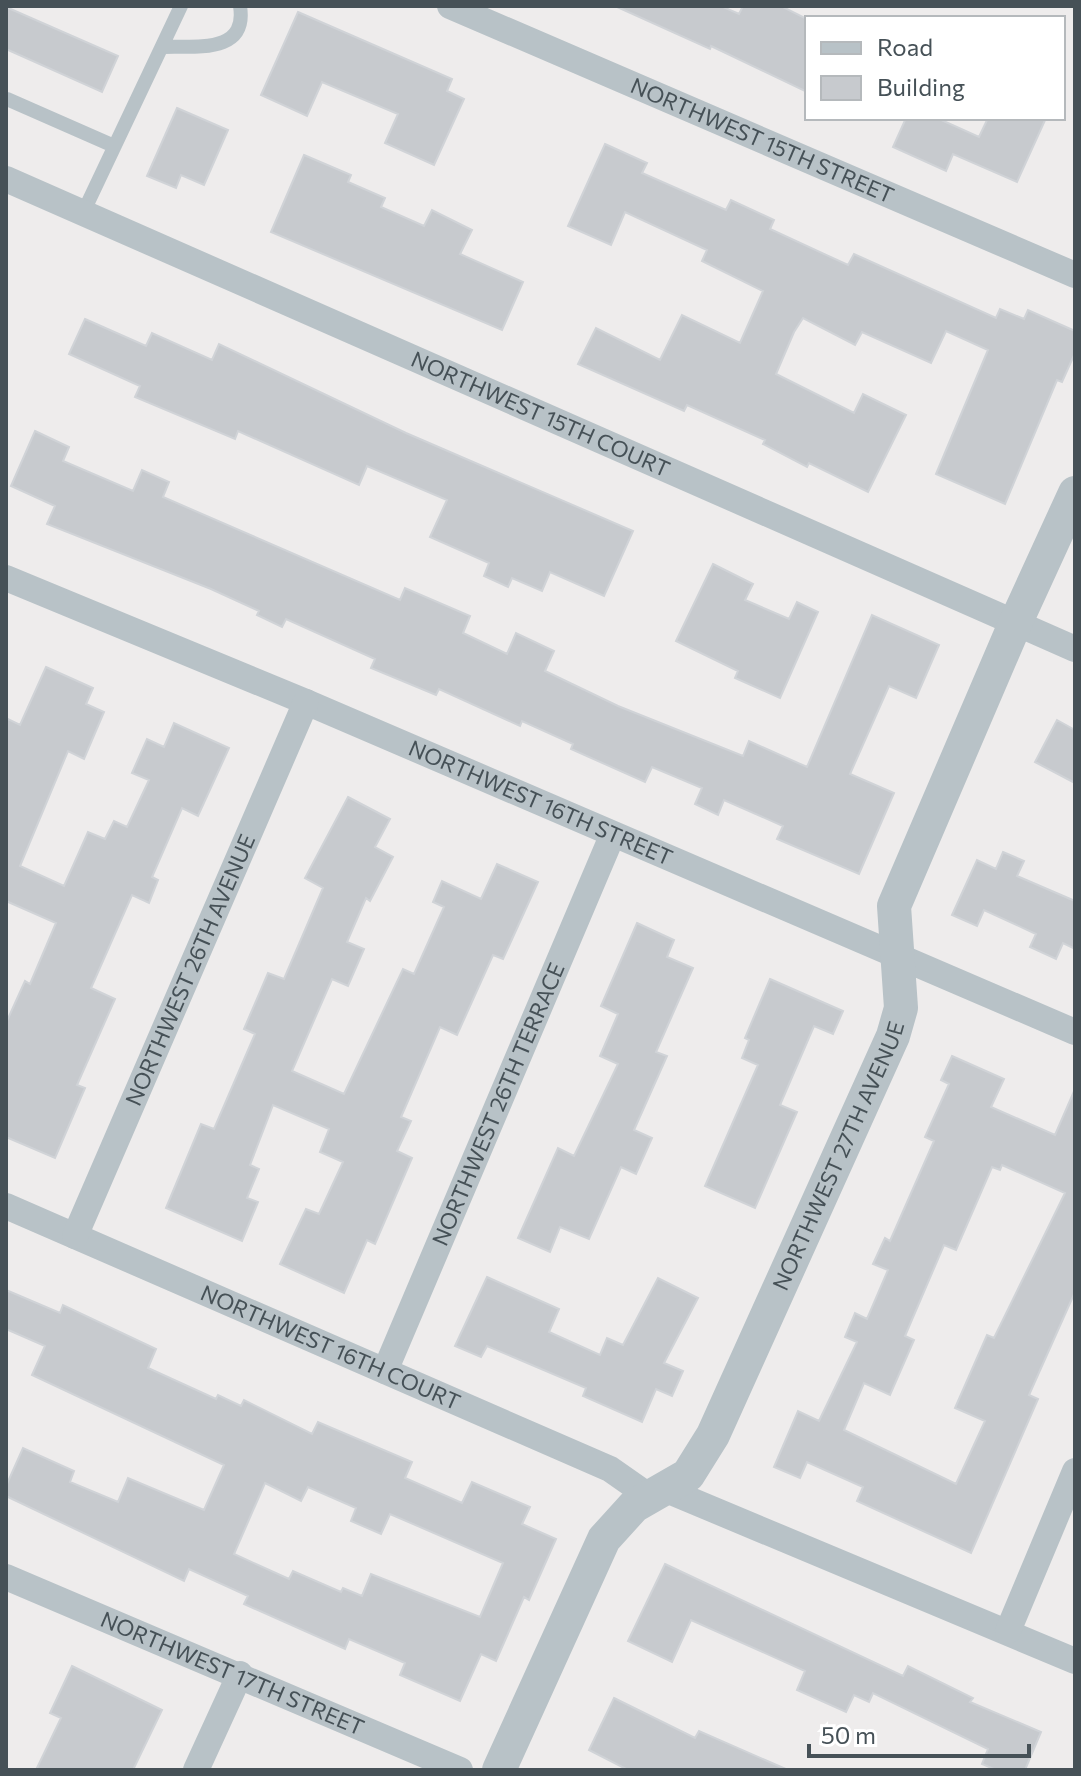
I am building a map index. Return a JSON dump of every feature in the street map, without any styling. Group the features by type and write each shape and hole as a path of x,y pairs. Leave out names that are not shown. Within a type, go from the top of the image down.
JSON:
{"street":[{"name":"NORTHWEST 15TH STREET","path":"450,6 1075,275"},
{"name":"NORTHWEST 15TH COURT","path":"6,179 1075,649"},
{"name":"NORTHWEST 27TH AVENUE","path":"499,1770 604,1539 634,1506 688,1475 713,1435 893,1036 901,1008 894,906 1075,493"},
{"name":"NORTHWEST 16TH STREET","path":"6,578 306,702 612,836 897,954 1075,1032"},
{"name":"NORTHWEST 26TH AVENUE","path":"75,1236 306,702"},
{"name":"NORTHWEST 26TH TERRACE","path":"385,1371 612,836"},
{"name":"NORTHWEST 16TH COURT","path":"6,1206 610,1469 657,1493 1008,1631 1075,1661"},
{"path":"1008,1631 1075,1471"},
{"name":"NORTHWEST 17TH STREET","path":"6,1577 460,1770"},
{"path":"196,1770 240,1674"}],"lane":[{"path":"83,213 181,6"},
{"path":"162,47 213,47 228,41 236,29 240,6"},
{"path":"7,99 114,146"}],"building":[{"path":"615,6 721,6 739,14 743,6 781,6 805,18 805,91 711,46 710,49"},
{"path":"6,7 118,56 102,92 6,49"},
{"path":"298,12 452,79 447,91 464,99 434,165 385,143 398,114 322,82 307,116 261,95"},
{"path":"177,108 228,130 204,185 181,175 176,188 147,176"},
{"path":"905,120 941,120 979,137 987,120 1045,120 1017,182 953,154 946,171 893,147"},
{"path":"605,144 647,163 642,173 726,210 731,200 774,220 770,229 848,265 854,254 996,318 1000,309 1024,319 1028,310 1075,331 1075,353 1062,382 1057,380 1005,504 936,474 988,350 946,331 931,363 862,332 855,345 803,318 794,332 776,374 854,413 863,394 906,415 868,492 809,463 807,467 763,444 765,440 687,405 684,411 578,364 596,328 660,360 682,315 740,343 763,291 702,261 707,250 625,212 611,245 568,226"},
{"path":"304,155 351,175 348,182 385,198 381,207 424,226 432,210 472,230 460,254 523,282 502,330 271,232"},
{"path":"85,319 146,346 152,333 212,360 219,344 406,433 633,531 604,596 550,572 542,591 512,578 508,587 484,576 489,563 430,537 447,500 367,466 359,485 238,431 235,439 135,397 140,386 69,354"},
{"path":"35,431 69,447 63,461 133,491 142,470 169,482 163,497 400,600 405,588 470,616 463,633 507,654 516,633 554,651 545,671 618,706 743,756 749,741 807,767 872,615 939,645 916,698 889,686 850,774 894,793 859,874 777,839 783,826 724,800 718,815 695,804 702,788 652,767 645,782 571,749 573,744 522,721 520,726 439,689 436,695 371,668 375,659 286,619 282,627 257,615 259,611 211,589 47,524 55,506 11,486"},
{"path":"713,564 753,584 745,600 789,619 797,602 818,612 780,698 735,678 738,671 676,641"},
{"path":"46,667 93,688 86,704 104,712 84,759 68,751 20,866 64,886 88,832 105,839 114,821 127,827 149,780 132,773 147,739 164,747 174,723 229,748 198,816 182,808 152,877 158,880 149,903 132,895 91,988 115,999 77,1085 85,1088 55,1158 6,1137 6,1023 25,981 30,984 56,923 6,901 6,718 20,725"},
{"path":"1057,720 1075,730 1075,783 1035,762"},
{"path":"348,797 390,819 375,847 393,857 370,901 366,898 347,942 364,949 348,986 332,979 292,1071 344,1094 403,969 414,974 444,907 433,902 442,881 481,899 497,864 538,882 503,959 493,955 457,1035 440,1027 401,1117 411,1121 397,1151 412,1158 375,1244 367,1240 344,1293 280,1264 306,1209 319,1214 343,1162 320,1152 329,1129 273,1105 250,1165 259,1169 247,1198 258,1202 242,1241 166,1208 201,1124 214,1129 255,1034 244,1029 268,973 284,979 323,888 305,878"},
{"path":"1003,852 1024,861 1017,876 1075,901 1075,949 1063,943 1056,959 1030,947 1036,934 984,910 977,926 952,915 977,860 996,869"},
{"path":"637,923 674,940 667,957 693,968 656,1052 667,1056 634,1130 652,1138 636,1174 621,1167 589,1239 560,1227 550,1252 518,1238 558,1148 574,1156 618,1064 600,1056 618,1014 601,1006"},
{"path":"770,979 843,1011 833,1034 814,1026 780,1105 797,1112 755,1208 705,1186 758,1065 742,1058 749,1040 745,1038"},
{"path":"952,1056 1004,1079 991,1107 1055,1135 1075,1089 1075,1292 1029,1395 1038,1399 971,1553 857,1501 863,1487 807,1462 800,1478 774,1467 798,1411 819,1421 857,1342 845,1337 855,1313 867,1319 888,1270 873,1264 885,1238 890,1241 934,1141 925,1137 949,1084 941,1080","holes":["1002,1165 1065,1193 994,1338 987,1335 955,1408 985,1421 956,1484 844,1430 864,1383 890,1395 914,1340 905,1336 944,1245 956,1250 992,1167 1000,1170"]},
{"path":"487,1277 559,1309 549,1332 600,1355 607,1338 623,1345 658,1278 698,1298 664,1363 683,1371 672,1396 656,1389 642,1422 583,1396 586,1388 487,1346 481,1357 455,1346"},
{"path":"6,1290 60,1313 63,1305 156,1349 148,1368 216,1399 218,1395 241,1406 244,1400 312,1434 318,1422 412,1462 405,1478 462,1503 472,1482 530,1507 522,1524 556,1539 529,1600 524,1597 496,1661 481,1654 460,1701 400,1675 405,1663 349,1639 345,1649 244,1604 248,1596 189,1569 184,1581 6,1496 6,1486 23,1448 74,1471 70,1482 118,1502 128,1478 204,1510 224,1465 32,1375 45,1346 6,1329","holes":["265,1483 301,1501 308,1487 356,1508 351,1521 381,1534 390,1514 503,1563 480,1617 371,1574 362,1596 343,1588 341,1592 293,1571 289,1579 234,1554"]},
{"path":"665,1564 903,1676 908,1666 973,1698 970,1702 1041,1732 1025,1770 996,1770 982,1764 988,1749 873,1693 869,1702 854,1695 846,1712 797,1690 805,1671 691,1620 672,1662 628,1641"},
{"path":"72,1666 162,1710 133,1770 36,1770 61,1718 50,1713"},
{"path":"614,1698 695,1738 699,1731 788,1770 628,1770 589,1750"}]}
